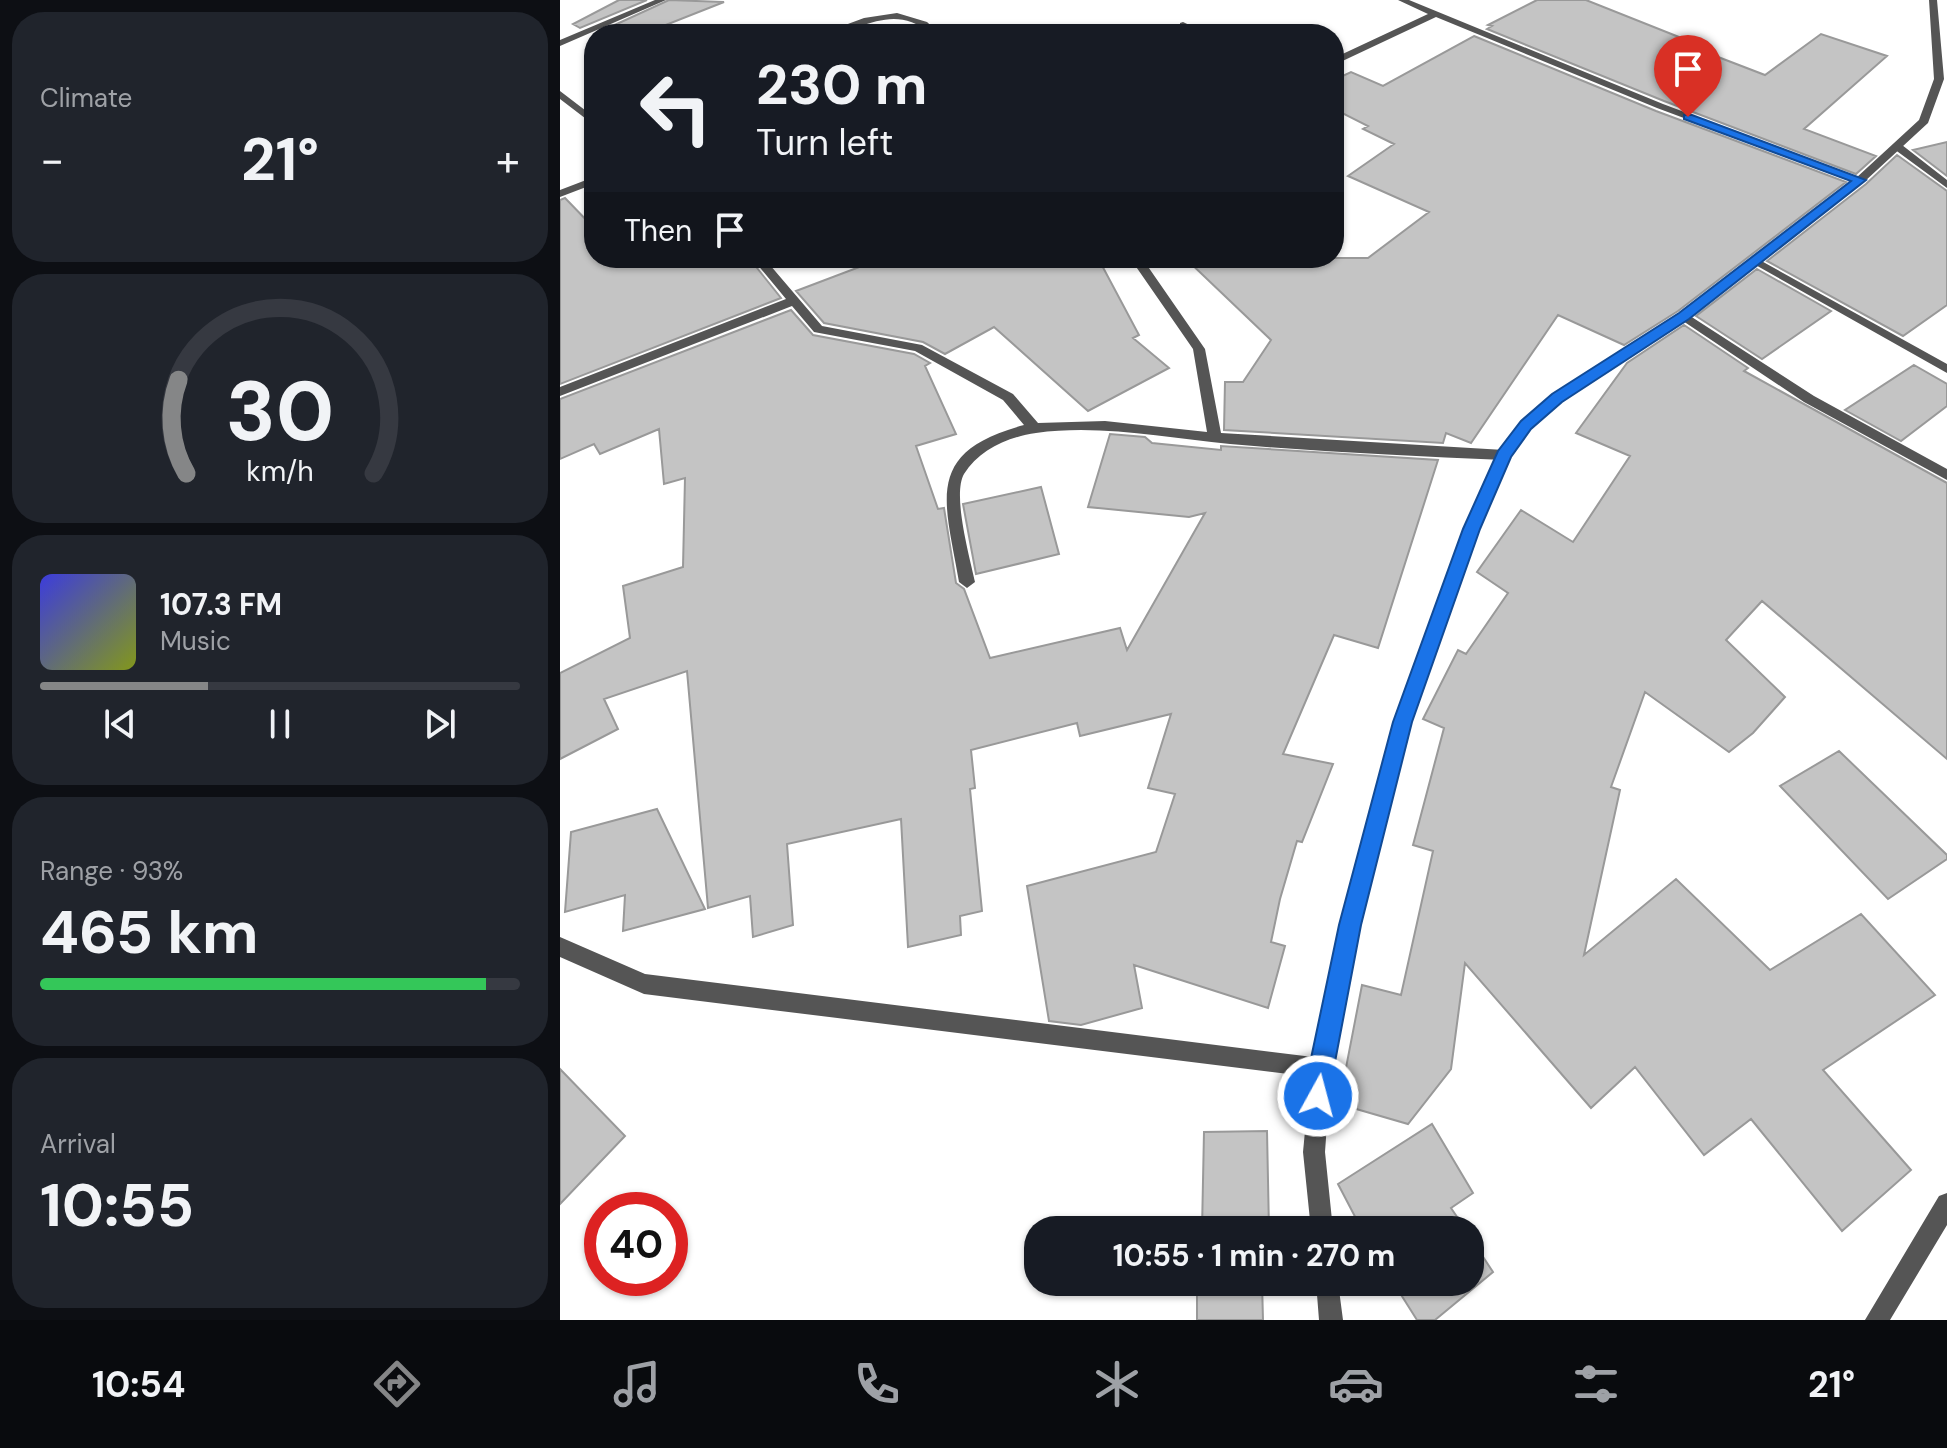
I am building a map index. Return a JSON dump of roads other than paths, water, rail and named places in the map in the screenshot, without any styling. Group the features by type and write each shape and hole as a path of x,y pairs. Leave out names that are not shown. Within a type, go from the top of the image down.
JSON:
{"street":[{"path":"605,24 662,0"},
{"path":"1402,0 1660,106 1860,180"},
{"path":"1321,1216 1314,1152 1321,1068 1350,925 1402,722 1472,529 1504,455 1526,425 1557,398 1684,316 1860,180 1924,121 1939,79 1933,0"},
{"path":"1344,57 1435,14"},
{"path":"858,24 887,15 904,16 924,24"},
{"path":"560,43 584,33"},
{"path":"560,94 584,112"},
{"path":"1898,147 1947,185"},
{"path":"560,194 584,184"},
{"path":"1756,261 1947,369"},
{"path":"766,268 818,329 918,348 1008,397 1034,428"},
{"path":"1143,268 1199,349 1215,438"},
{"path":"560,392 793,301"},
{"path":"1684,316 1809,399 1947,475"},
{"path":"967,582 952,483 963,464 980,447 1034,428 1098,423 1215,438 1504,455"},
{"path":"560,947 644,984 1321,1068"},
{"path":"1877,1320 1947,1204"},
{"path":"1328,1296 1331,1320"}]}
